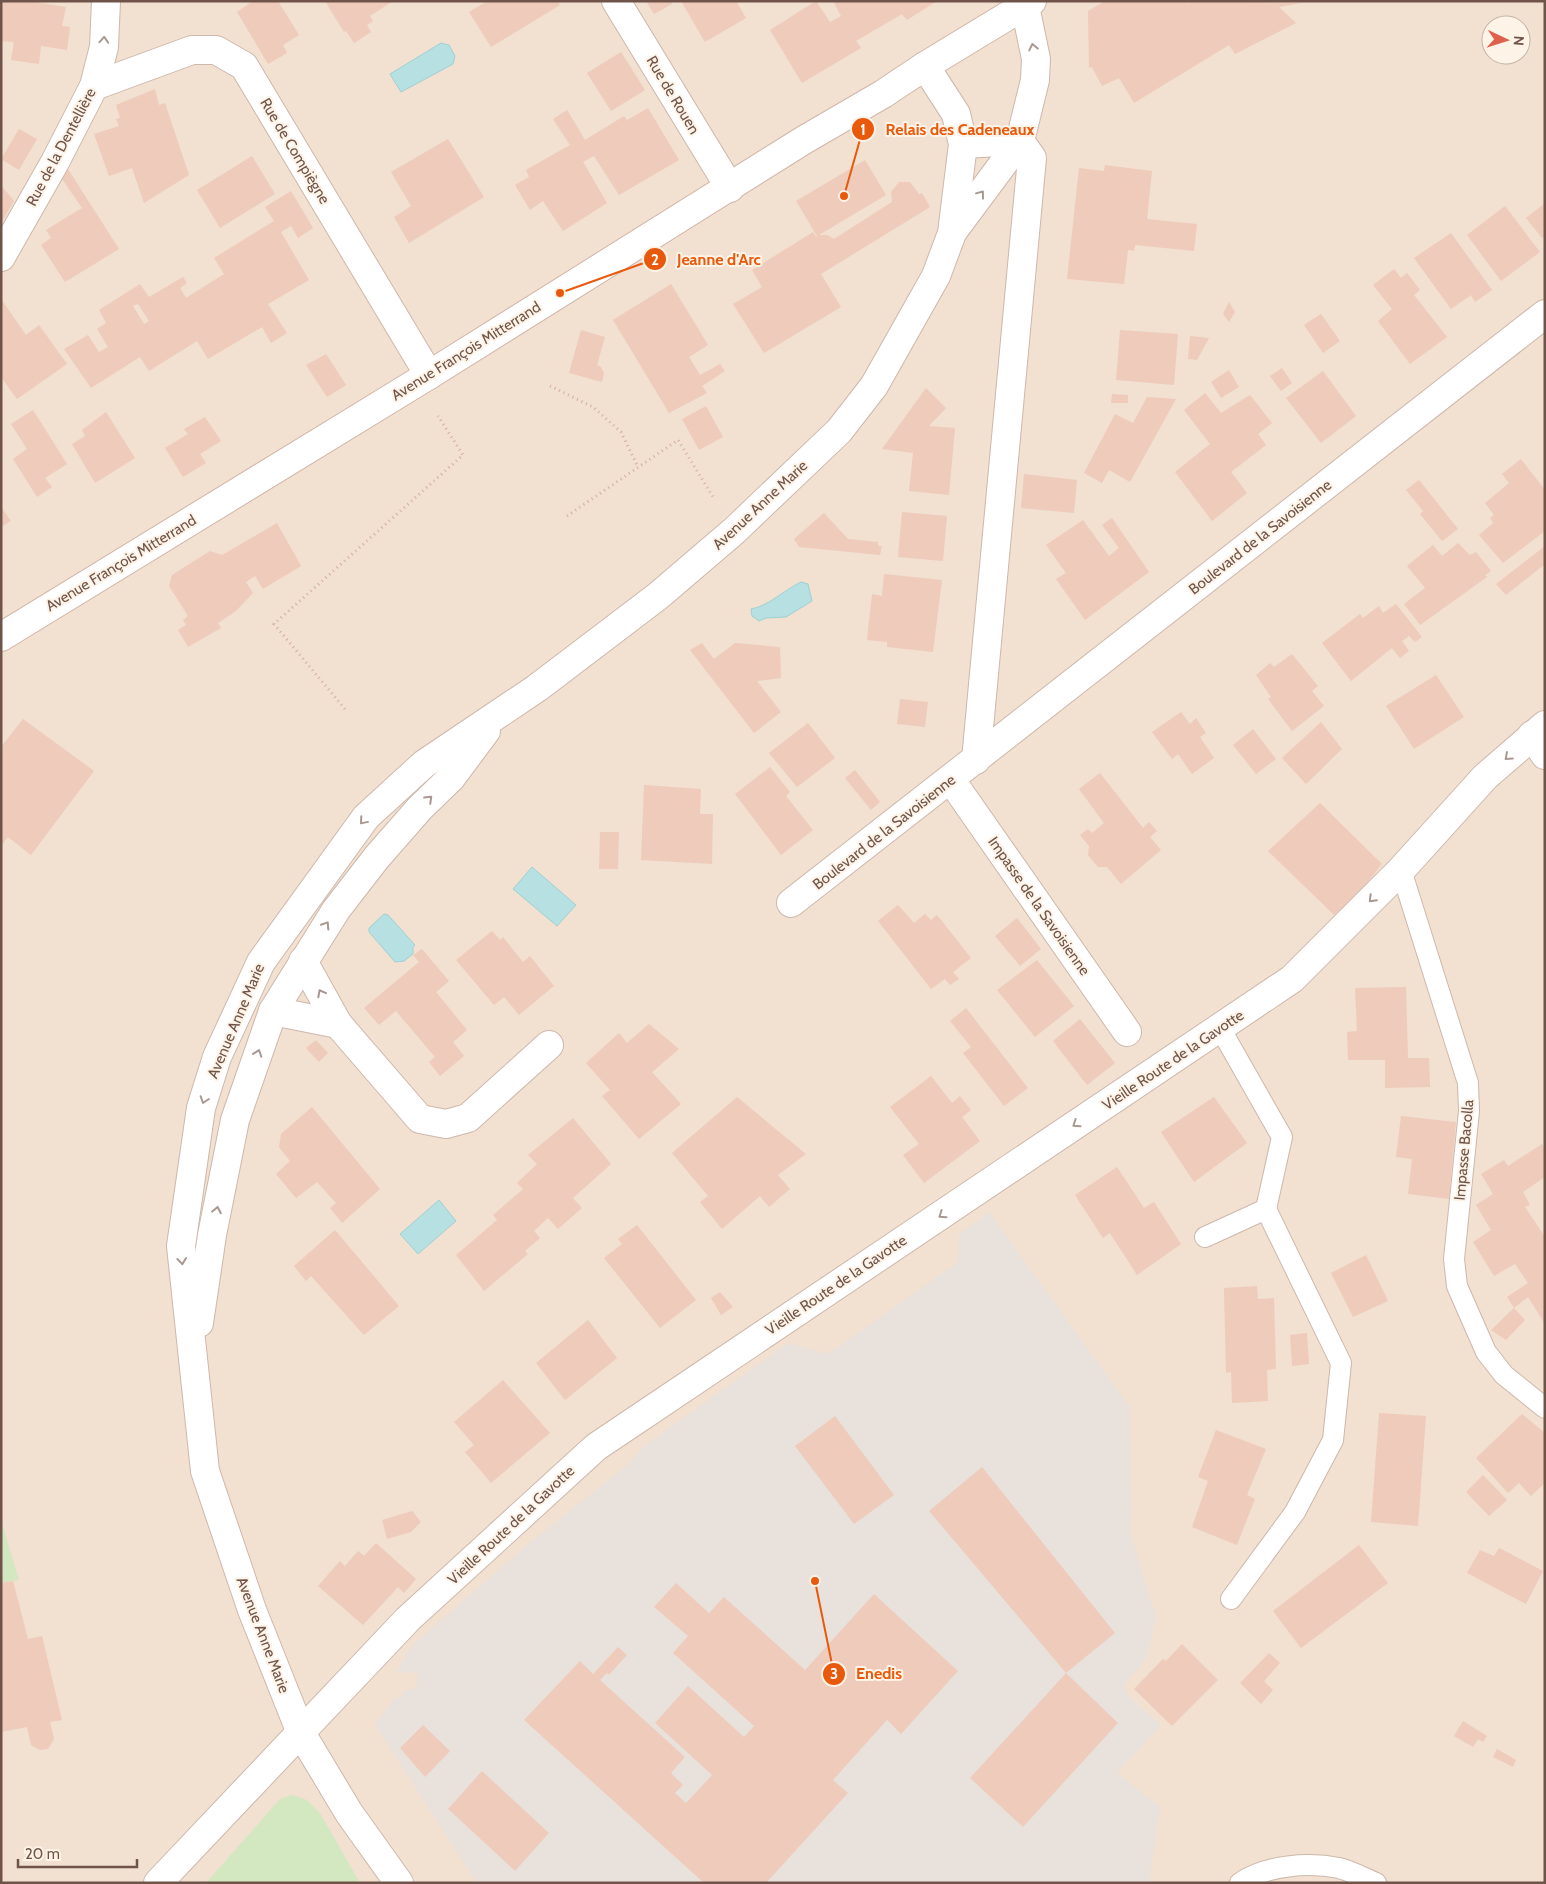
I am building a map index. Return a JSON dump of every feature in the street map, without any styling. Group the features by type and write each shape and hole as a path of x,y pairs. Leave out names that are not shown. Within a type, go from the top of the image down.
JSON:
{"street":[{"name":"Rue de la Dentellière","path":"1,257 55,162 94,86 104,47 106,1"},
{"name":"Rue de Rouen","path":"616,1 730,188"},
{"name":"Avenue François Mitterrand","path":"1,636 430,375 804,140 892,89 924,66 1026,3"},
{"name":"Avenue Anne Marie","path":"952,233 1020,141 1035,80 1036,59 1026,3"},
{"name":"Rue de Compiègne","path":"94,86 192,50 216,50 244,66 430,375"},
{"name":"Avenue Anne Marie","path":"400,1883 349,1814 301,1733 252,1610 205,1471 181,1246 201,1108 217,1058 261,962 366,817 424,764 497,715 658,596 734,531 839,431 874,386 936,276 952,233 963,144 956,114 924,66"},
{"path":"963,144 1020,141 1032,158 976,760"},
{"name":"Boulevard de la Savoisienne","path":"791,903 951,780 1545,314"},
{"name":"Avenue Anne Marie","path":"193,1362 212,1235 235,1120 273,1011 336,910 376,857 420,808 451,778 497,715"},
{"name":"Vieille Route de la Gavotte","path":"158,1883 408,1619 596,1447 1292,979 1401,870 1485,777 1540,738"},
{"name":"Impasse de la Savoisienne","path":"951,780 1128,1032"},
{"path":"328,868 310,915 270,982 273,1011 338,1024"},
{"path":"303,961 338,1024 420,1119 446,1124 468,1118 549,1044"}],"lane":[{"name":"Impasse Bacolla","path":"1401,870 1468,1083 1469,1111 1454,1259 1457,1286 1486,1352 1504,1375 1545,1408"},
{"path":"1220,1028 1282,1137 1266,1210 1341,1363 1333,1440 1295,1512 1231,1599"},
{"path":"1205,1237 1266,1210"},
{"path":"1240,1883 1249,1877 1295,1865 1340,1868 1376,1883"}],"path":[{"path":"550,386 592,407 620,432 638,467"},
{"path":"345,708 274,624 463,455 438,416"},
{"path":"567,516 678,440 734,531"}],"shaded area":[{"path":"1,1 1545,1 1545,1883 1,1883"},
{"path":"989,1212 1129,1406 1130,1531 1156,1617 1147,1658 1124,1685 1127,1695 1161,1725 1117,1773 1160,1807 1149,1883 477,1883 375,1725 395,1698 402,1697 403,1691 416,1688 418,1673 397,1672 409,1648 527,1545 626,1466 644,1446 788,1343 828,1354 958,1262 959,1234"}],"green space":[{"path":"1,1520 19,1580 1,1583"},
{"path":"293,1795 307,1800 320,1813 360,1883 206,1883 280,1799"}],"water":[{"path":"441,43 449,45 455,56 453,64 401,92 390,74"},
{"path":"801,582 808,584 812,601 786,617 766,618 759,621 752,616 751,609 764,605"},
{"path":"532,867 576,905 557,926 513,889"},
{"path":"384,914 388,915 415,945 413,947 413,954 404,961 395,962 369,932 369,928"},
{"path":"439,1200 456,1221 418,1254 400,1234"}],"building":[{"path":"2,1 29,1 66,7 62,26 70,27 67,50 41,46 39,64 11,60 14,42 1,41"},
{"path":"253,1 278,1 299,35 283,45 287,53 268,64 237,12"},
{"path":"325,1 393,1 370,16 373,21 367,25 371,32 354,43 346,31 344,32"},
{"path":"487,1 558,1 560,5 491,47 469,12"},
{"path":"646,1 671,1 672,4 654,14"},
{"path":"681,1 736,1 746,18 705,42"},
{"path":"816,1 830,22 841,16 833,1 937,1 907,20 902,14 856,41 861,48 802,83 770,30"},
{"path":"1105,1 1301,3 1279,7 1296,23 1235,54 1229,45 1134,103 1119,78 1102,86 1092,67 1089,68 1088,11"},
{"path":"621,52 645,90 611,111 587,73"},
{"path":"155,89 159,105 165,103 189,175 144,203 132,168 109,176 94,134 119,126 116,119 120,118 116,105"},
{"path":"648,108 679,160 619,195 594,156 583,162 607,203 563,231 543,201 530,210 515,185 529,177 526,170 570,145 553,119 567,110 585,140 624,116 627,120"},
{"path":"19,129 37,139 19,170 1,159"},
{"path":"448,139 484,197 409,243 394,217 411,206 391,172"},
{"path":"252,156 275,194 220,228 197,190"},
{"path":"865,160 886,195 819,235 827,235 834,239 892,202 891,192 899,182 910,182 919,194 922,193 930,207 821,274 841,307 764,353 733,304 762,287 752,270 813,232 817,236 796,201"},
{"path":"1105,165 1152,171 1147,219 1197,224 1194,251 1135,245 1134,251 1128,250 1124,284 1067,279 1079,168 1104,171"},
{"path":"66,166 119,249 65,282 41,245 51,238 46,230 82,208 60,176"},
{"path":"1,185 14,201 3,220 1,218"},
{"path":"291,191 313,228 298,238 291,226 281,232 309,280 268,304 287,333 271,343 262,327 208,359 197,341 149,371 140,357 91,388 64,349 88,335 99,352 108,347 97,329 106,323 99,310 140,284 149,297 183,277 187,283 180,288 186,298 224,274 214,258 274,221 265,207","holes":["138,304 149,321 144,324 133,306"]},
{"path":"1545,203 1545,236 1542,238 1526,218"},
{"path":"1505,206 1540,252 1501,281 1467,235"},
{"path":"1451,233 1492,290 1475,302 1471,295 1451,309 1414,258"},
{"path":"1394,269 1401,278 1407,273 1420,290 1414,295 1447,337 1410,364 1378,321 1392,309 1373,285"},
{"path":"671,284 708,345 689,357 700,375 720,364 725,371 702,386 707,393 669,413 613,320"},
{"path":"1,299 26,335 39,325 67,364 17,399 1,377"},
{"path":"1229,302 1235,312 1229,322 1223,314"},
{"path":"1321,314 1340,341 1323,353 1304,325"},
{"path":"581,330 605,337 597,365 601,367 604,373 602,382 569,373"},
{"path":"1120,330 1178,334 1174,385 1116,380"},
{"path":"1190,336 1209,338 1197,360 1188,359"},
{"path":"326,354 346,385 327,397 306,365"},
{"path":"1282,368 1292,383 1281,391 1270,376"},
{"path":"1229,370 1239,387 1221,398 1211,382"},
{"path":"1323,371 1356,416 1321,443 1286,398"},
{"path":"926,388 946,408 929,426 955,428 949,495 909,491 913,453 882,449"},
{"path":"1205,393 1221,413 1250,395 1272,423 1258,434 1266,445 1231,472 1247,493 1212,521 1175,472 1210,444 1184,410"},
{"path":"1112,394 1128,395 1128,403 1111,403"},
{"path":"1147,397 1176,399 1130,482 1109,470 1102,483 1084,473 1115,414 1133,423"},
{"path":"706,406 723,437 699,450 682,419"},
{"path":"33,410 67,464 45,478 52,487 37,497 13,459 27,449 11,424"},
{"path":"106,412 135,458 95,483 72,444 85,436 82,430"},
{"path":"205,417 221,441 200,454 206,463 183,477 165,448 188,434 184,429"},
{"path":"1521,459 1545,490 1545,531 1503,563 1479,535 1493,523 1490,518 1494,515 1485,503 1509,483 1502,474"},
{"path":"1024,474 1077,480 1074,513 1021,508"},
{"path":"1419,480 1458,529 1442,541 1420,514 1423,511 1406,490"},
{"path":"1,507 11,521 1,527"},
{"path":"902,512 947,516 943,561 898,557"},
{"path":"824,513 848,539 878,542 878,546 882,546 880,555 799,547 794,539"},
{"path":"1112,518 1149,572 1085,620 1056,579 1066,573 1046,545 1083,520 1109,556 1119,548 1102,525"},
{"path":"277,523 301,566 263,589 255,576 246,582 253,593 236,611 218,623 221,628 188,647 178,630 186,625 183,620 188,616 169,586 172,575 210,551 222,555"},
{"path":"1458,543 1470,555 1476,552 1491,571 1485,575 1487,577 1420,625 1404,604 1425,588 1407,566 1433,545 1442,556"},
{"path":"1545,546 1545,564 1506,595 1496,584"},
{"path":"884,574 942,580 933,652 887,647 887,642 867,640 872,594 882,596"},
{"path":"1396,604 1422,637 1415,642 1409,636 1402,641 1409,651 1400,658 1392,648 1351,681 1322,643 1360,614 1363,618 1379,606 1383,613"},
{"path":"702,643 714,659 735,643 780,647 781,678 757,681 781,712 754,733 690,650"},
{"path":"1292,654 1318,686 1312,691 1324,706 1292,731 1268,699 1271,697 1256,675 1270,663 1274,667"},
{"path":"1436,675 1464,717 1414,749 1386,706"},
{"path":"900,699 928,702 925,727 897,724"},
{"path":"1181,712 1190,724 1196,718 1206,733 1200,737 1214,758 1192,774 1178,754 1172,759 1152,732"},
{"path":"23,719 94,771 31,855 8,837 1,846 1,747"},
{"path":"1321,722 1342,749 1306,784 1282,758"},
{"path":"808,723 835,758 797,787 769,753"},
{"path":"1253,729 1276,759 1256,774 1233,745"},
{"path":"770,767 790,792 786,796 813,830 781,855 735,794"},
{"path":"855,770 880,802 871,810 845,778"},
{"path":"1100,773 1143,828 1149,822 1157,831 1150,837 1161,850 1121,884 1107,867 1098,867 1088,855 1089,846 1080,835 1088,829 1092,833 1104,823 1079,789"},
{"path":"644,785 701,789 700,814 713,814 712,864 641,860"},
{"path":"1320,803 1382,864 1357,896 1334,915 1268,851"},
{"path":"600,832 619,832 618,869 599,869"},
{"path":"898,905 914,923 925,914 931,920 937,915 971,958 953,972 959,979 950,985 945,979 931,989 878,921"},
{"path":"1017,918 1041,949 1020,966 995,936"},
{"path":"492,931 500,940 503,937 523,962 530,956 554,986 519,1015 504,997 494,1005 456,960"},
{"path":"422,949 449,981 436,992 467,1030 453,1042 464,1056 440,1076 429,1062 435,1057 396,1011 379,1025 364,1008 419,962 413,955"},
{"path":"1037,960 1074,1006 1035,1037 997,990"},
{"path":"1406,987 1408,1058 1429,1058 1430,1087 1385,1088 1385,1060 1348,1060 1347,1032 1357,1031 1355,988"},
{"path":"966,1008 1028,1088 1004,1106 963,1053 971,1047 950,1021"},
{"path":"1080,1019 1115,1063 1087,1085 1053,1041"},
{"path":"649,1024 679,1049 652,1072 681,1104 639,1139 602,1096 610,1090 586,1063 619,1033 627,1043"},
{"path":"316,1040 328,1053 319,1062 306,1048"},
{"path":"931,1076 952,1103 960,1096 971,1110 962,1117 980,1141 924,1183 903,1155 919,1144 890,1107"},
{"path":"737,1097 806,1154 778,1175 790,1189 769,1207 760,1196 722,1229 700,1202 708,1196 672,1153"},
{"path":"1214,1097 1247,1143 1194,1182 1161,1132"},
{"path":"312,1107 380,1189 342,1223 330,1208 336,1203 317,1182 296,1198 276,1174 290,1161 279,1147 281,1134"},
{"path":"1401,1116 1456,1122 1449,1199 1408,1194 1412,1159 1396,1157"},
{"path":"573,1118 611,1164 573,1198 582,1208 558,1229 548,1218 534,1231 540,1238 525,1251 528,1254 484,1291 456,1255 497,1220 493,1215 523,1189 517,1183 537,1164 528,1155"},
{"path":"1542,1144 1545,1149 1545,1177 1523,1192 1530,1205 1525,1207 1545,1237 1545,1324 1528,1297 1514,1308 1507,1297 1528,1283 1515,1264 1494,1276 1473,1242 1491,1230 1476,1205 1493,1194 1481,1174 1504,1160 1508,1166"},
{"path":"1117,1167 1144,1208 1154,1202 1181,1244 1137,1275 1110,1233 1103,1238 1075,1195"},
{"path":"637,1225 696,1300 660,1328 604,1258 622,1244 618,1239"},
{"path":"335,1230 399,1306 364,1335 311,1276 306,1281 294,1266"},
{"path":"1366,1255 1388,1301 1353,1317 1331,1273"},
{"path":"1257,1286 1258,1299 1274,1298 1276,1369 1267,1370 1268,1401 1232,1403 1231,1372 1226,1373 1224,1288"},
{"path":"720,1292 733,1307 721,1315 711,1298"},
{"path":"1514,1308 1525,1320 1506,1340 1491,1330"},
{"path":"588,1320 617,1358 565,1400 536,1363"},
{"path":"1307,1333 1309,1364 1292,1366 1290,1335"},
{"path":"503,1380 550,1433 491,1483 465,1452 474,1445 454,1422"},
{"path":"1379,1413 1426,1416 1418,1526 1371,1522"},
{"path":"1522,1414 1545,1433 1545,1483 1531,1496 1519,1483 1508,1493 1476,1458"},
{"path":"835,1416 894,1495 854,1524 795,1446"},
{"path":"1216,1430 1266,1449 1247,1495 1255,1499 1237,1545 1192,1527 1208,1481 1198,1477"},
{"path":"982,1467 1115,1633 1066,1673 929,1511"},
{"path":"1483,1475 1507,1500 1489,1516 1466,1492"},
{"path":"412,1511 421,1522 411,1532 387,1539 382,1520"},
{"path":"376,1543 416,1579 404,1593 398,1587 363,1625 318,1586 340,1561 345,1566 358,1551 364,1556"},
{"path":"1359,1545 1388,1583 1301,1648 1273,1611"},
{"path":"1499,1548 1543,1571 1526,1604 1467,1573 1480,1550 1494,1556"},
{"path":"13,1581 28,1639 42,1636 62,1720 50,1722 54,1739 48,1749 40,1750 31,1745 27,1727 1,1732 1,1583"},
{"path":"676,1583 709,1613 724,1597 805,1670 874,1594 958,1671 901,1734 887,1720 833,1780 848,1793 766,1883 704,1883 524,1720 580,1661 593,1674 618,1647 627,1655 609,1675 607,1673 600,1680 685,1757 671,1773 683,1785 675,1793 686,1803 712,1775 655,1723 688,1686 744,1737 754,1726 673,1653 688,1636 654,1607"},
{"path":"1182,1644 1218,1680 1172,1726 1134,1689 1163,1659 1166,1661"},
{"path":"1269,1653 1280,1663 1264,1681 1273,1690 1261,1704 1240,1683"},
{"path":"1066,1673 1118,1723 1023,1827 970,1778"},
{"path":"1463,1721 1487,1736 1483,1742 1478,1739 1473,1747 1454,1736"},
{"path":"423,1725 450,1751 425,1777 400,1748"},
{"path":"1497,1749 1516,1760 1513,1767 1493,1757"},
{"path":"482,1771 549,1833 515,1871 448,1809"}],"place":[{"name":"Relais des Cadeneaux","path":"844,196"},
{"name":"Jeanne d'Arc","path":"560,293"},
{"name":"Enedis","path":"815,1581"}]}
